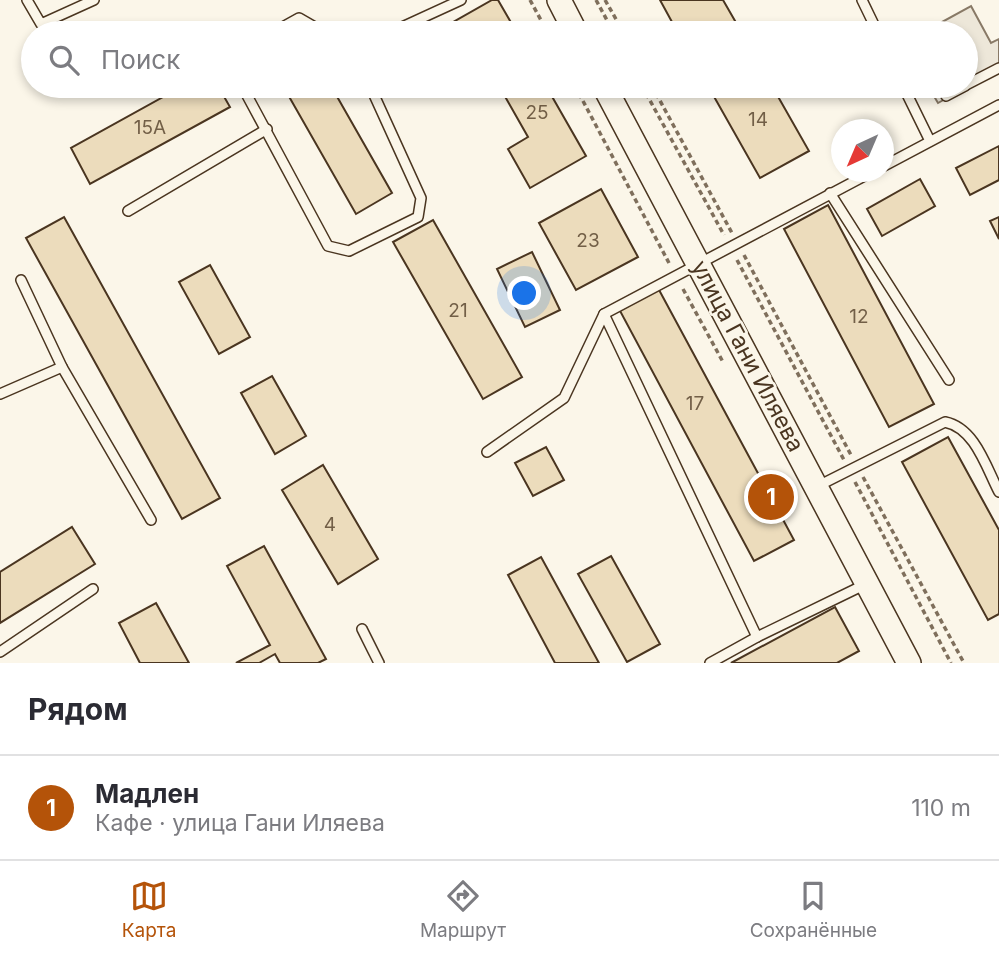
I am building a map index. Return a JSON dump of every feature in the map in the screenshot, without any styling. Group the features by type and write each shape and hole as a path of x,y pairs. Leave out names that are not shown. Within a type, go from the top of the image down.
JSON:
{"street":[{"path":"559,0 570,21"},
{"name":"улица Гани Иляева","path":"610,98 909,663"}],"lane":[{"path":"27,0 39,21"},
{"path":"48,21 94,0"},
{"path":"415,21 461,0"},
{"path":"862,0 872,21"},
{"path":"978,80 998,71"},
{"path":"249,98 328,246 349,251 418,217 421,198 375,98"},
{"path":"909,98 930,141"},
{"path":"894,161 999,105"},
{"path":"128,211 267,129"},
{"path":"487,452 564,398 604,314 852,182"},
{"path":"830,193 948,380"},
{"path":"21,280 62,368 151,520"},
{"path":"604,314 757,637"},
{"path":"0,394 62,368"},
{"path":"816,486 945,422 959,425 969,436 999,492"},
{"path":"710,663 867,584"},
{"path":"0,652 93,589"},
{"path":"362,629 379,663"}],"path":[{"path":"530,0 541,21"},
{"path":"596,0 607,21"},
{"path":"606,0 617,21"},
{"path":"649,98 734,244 852,467 964,663"},
{"path":"658,98 852,467 951,663"}],"shaded area":[{"path":"971,6 991,43 999,39 999,69 978,81 978,21 944,21"}],"building":[{"path":"492,0 498,0 510,21 455,21"},
{"path":"660,0 723,0 735,21 671,21"},
{"path":"161,98 225,98 230,107 90,184 71,148"},
{"path":"290,98 338,98 392,193 356,214"},
{"path":"506,98 553,98 586,156 530,188 508,149 528,137"},
{"path":"715,98 779,98 809,151 760,178"},
{"path":"999,146 999,180 970,195 956,168"},
{"path":"920,179 935,206 882,236 867,209"},
{"path":"601,189 638,257 576,290 539,223"},
{"path":"828,205 934,404 889,427 784,229"},
{"path":"64,217 220,498 182,519 26,238"},
{"path":"999,217 999,239 990,221"},
{"path":"433,220 522,377 483,399 393,242"},
{"path":"532,252 560,310 525,327 497,269"},
{"path":"210,265 250,337 219,354 179,282"},
{"path":"658,288 794,540 754,561 619,309"},
{"path":"272,376 306,436 275,454 241,393"},
{"path":"948,437 999,530 999,614 988,620 902,462"},
{"path":"546,447 564,480 533,496 515,463"},
{"path":"323,465 378,559 338,584 282,490"},
{"path":"72,527 95,564 0,623 0,572"},
{"path":"264,546 326,659 318,663 280,663 275,654 259,663 236,663 270,645 227,566"},
{"path":"611,556 660,644 627,662 578,574"},
{"path":"541,557 599,663 555,663 508,575"},
{"path":"156,603 189,663 140,663 119,623"},
{"path":"835,607 859,651 837,663 731,663"}],"place":[{"name":"Мадлен","path":"771,497"}]}
